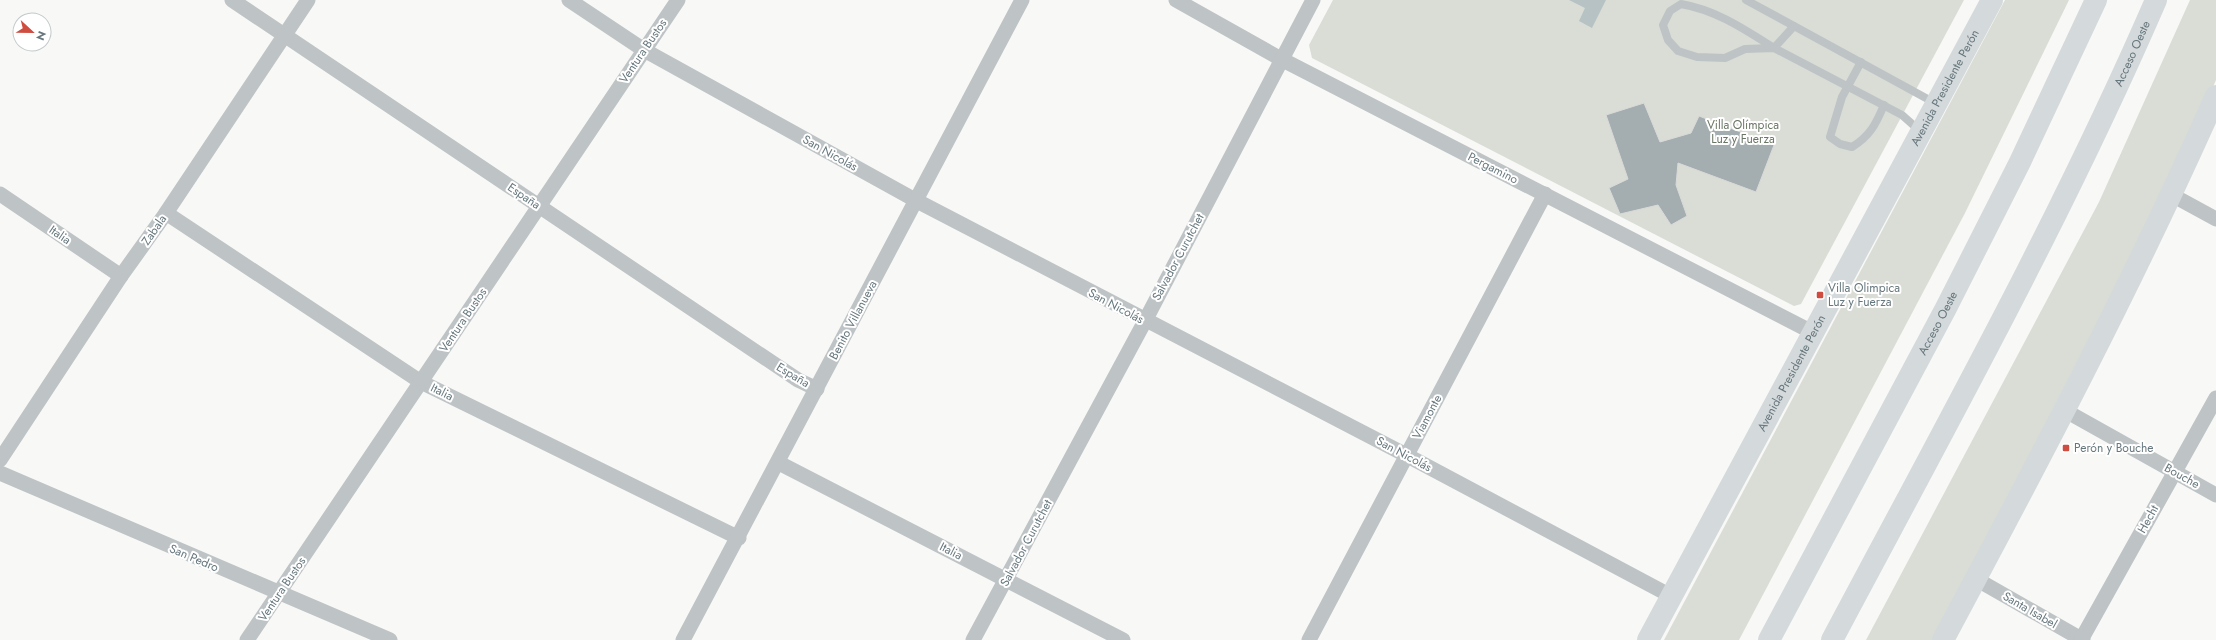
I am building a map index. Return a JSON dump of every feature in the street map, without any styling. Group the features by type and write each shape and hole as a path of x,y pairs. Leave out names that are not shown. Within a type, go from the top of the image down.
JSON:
{"main road":[{"name":"Avenida Presidente Perón","path":"1648,640 1812,332 1992,0"},
{"name":"Acceso Oeste","path":"1769,640 1956,287 2020,162 2096,0"},
{"name":"Acceso Oeste","path":"1832,640 2015,294 2156,0"},
{"path":"1943,640 2064,410 2172,195 2216,96"}],"street":[{"name":"España","path":"232,0 798,380 817,389"},
{"name":"Zabala","path":"0,460 121,276 166,213 308,0"},
{"name":"San Nicolás","path":"569,0 644,50 917,201 1144,321 1406,455 1671,596"},
{"name":"Ventura Bustos","path":"247,640 678,0"},
{"name":"Benito Villanueva","path":"683,640 739,538 1022,0"},
{"name":"Pergamino","path":"1176,0 1281,59 1812,332"},
{"name":"Salvador Curutchet","path":"973,640 1144,321 1313,0"},
{"name":"Italia","path":"0,194 121,276"},
{"name":"Viamonte","path":"1309,640 1545,194"},
{"path":"2172,195 2216,219"},
{"name":"Italia","path":"166,213 421,382 739,538"},
{"name":"Hecht","path":"2082,640 2216,398"},
{"name":"Bouche","path":"2064,410 2216,495"},
{"name":"Italia","path":"779,462 1123,640"},
{"name":"San Pedro","path":"0,474 278,594 390,640"},
{"name":"Santa Isabel","path":"1976,579 2082,640"}],"lane":[{"path":"1746,0 1936,103"},
{"path":"1794,26 1774,48 1745,49 1725,58 1697,57 1678,51 1668,40 1663,25 1670,11 1681,4 1700,7 1729,20 1774,48 1902,115 1921,132"},
{"path":"1861,62 1842,97 1830,137 1840,144 1852,147 1865,139 1878,120 1884,105"}],"green space":[{"name":"Villa Olímpica Luz y Fuerza","path":"1333,0 1964,0 1801,304 1794,306 1312,58 1309,45"},
{"path":"2005,0 2069,0 1965,213 1739,640 1664,640"},
{"path":"2190,0 2216,0 2216,80 2185,151 1935,640 1866,640 2099,202"}],"shaded area":[{"path":"1569,0 1606,0 1592,28 1579,21 1585,8"}],"building":[{"path":"1644,103 1660,142 1691,133 1699,116 1774,145 1756,192 1678,163 1676,185 1687,216 1671,225 1658,205 1620,214 1609,188 1628,179 1606,115"}],"place":[{"name":"Villa Olimpica Luz y Fuerza","path":"1820,295"},
{"name":"Perón y Bouche","path":"2066,448"}]}
